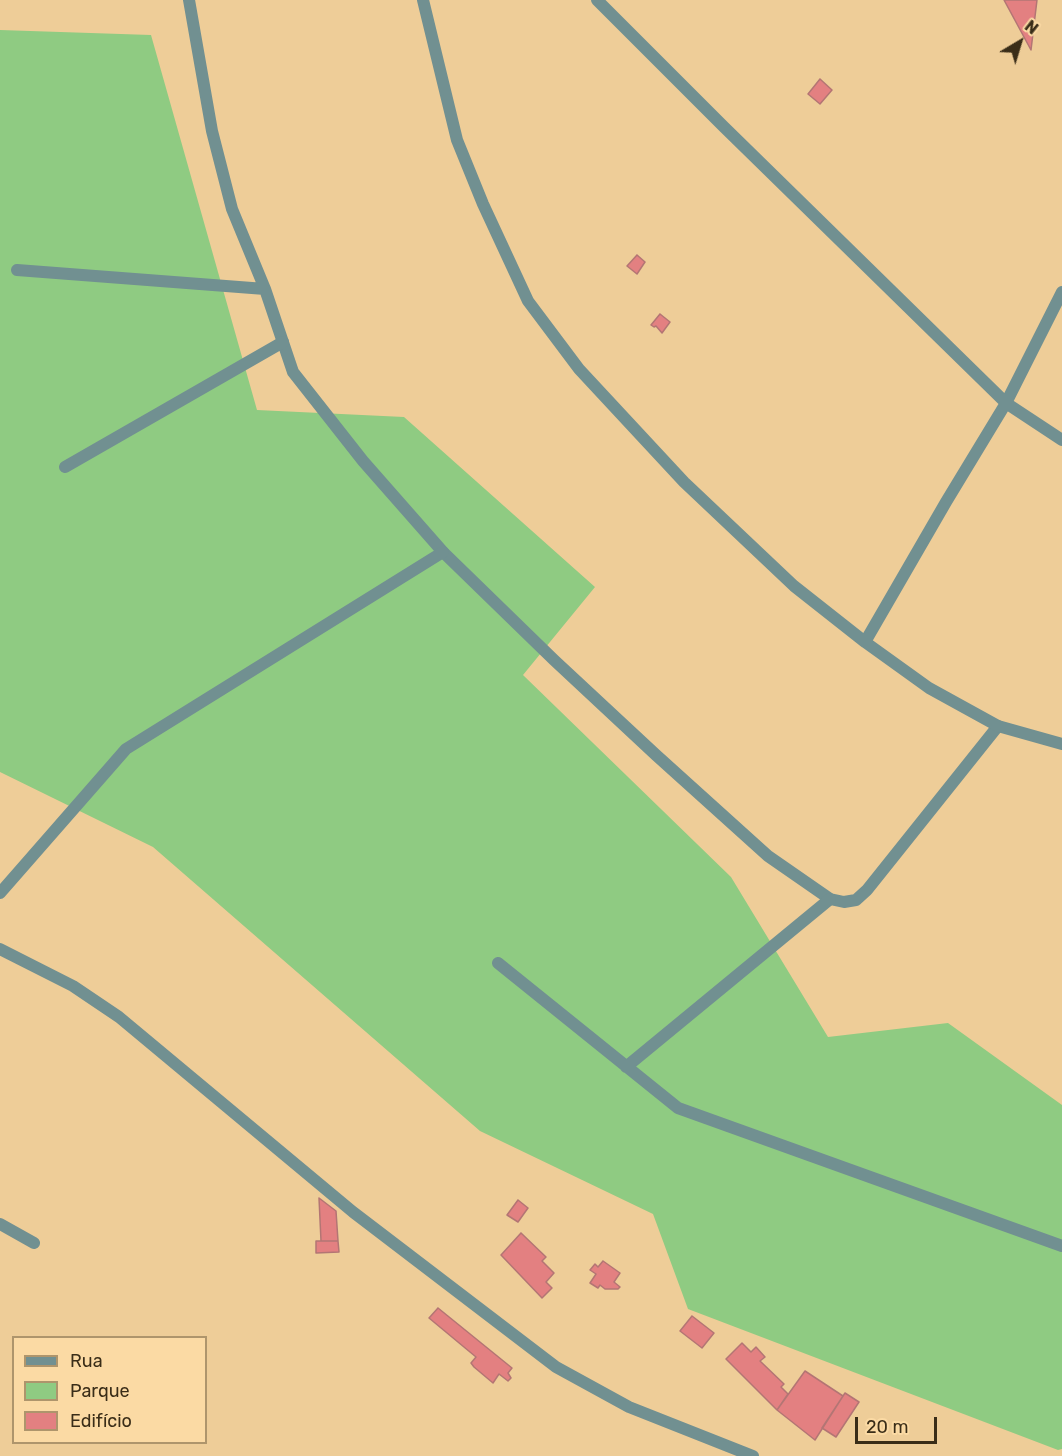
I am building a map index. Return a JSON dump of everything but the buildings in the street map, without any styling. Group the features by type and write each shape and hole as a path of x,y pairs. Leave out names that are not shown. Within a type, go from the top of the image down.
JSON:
{"street":[{"path":"189,0 212,131 229,198 265,289 293,372 363,461 443,552 554,660 768,856 830,899 844,902 856,900 867,890 998,726"},
{"path":"423,0 457,140 503,249 528,301 579,369 684,482 794,586 865,642 928,688 998,726 1062,744"},
{"path":"597,0 1006,403 1062,440"},
{"path":"17,270 265,289"},
{"path":"865,642 1006,403 1062,292"},
{"path":"65,467 283,342"},
{"path":"0,893 126,749 443,552"},
{"path":"626,1067 830,899"},
{"path":"0,949 73,986 119,1017 353,1212 556,1367 629,1407 753,1456"},
{"path":"498,963 678,1108 1062,1246"},
{"path":"0,1224 34,1243"}],"green space":[{"path":"0,30 151,35 257,410 404,417 595,587 523,675 731,877 828,1037 948,1023 1062,1105 1062,1449 1058,1450 688,1309 653,1214 480,1131 153,847 0,772"}]}
